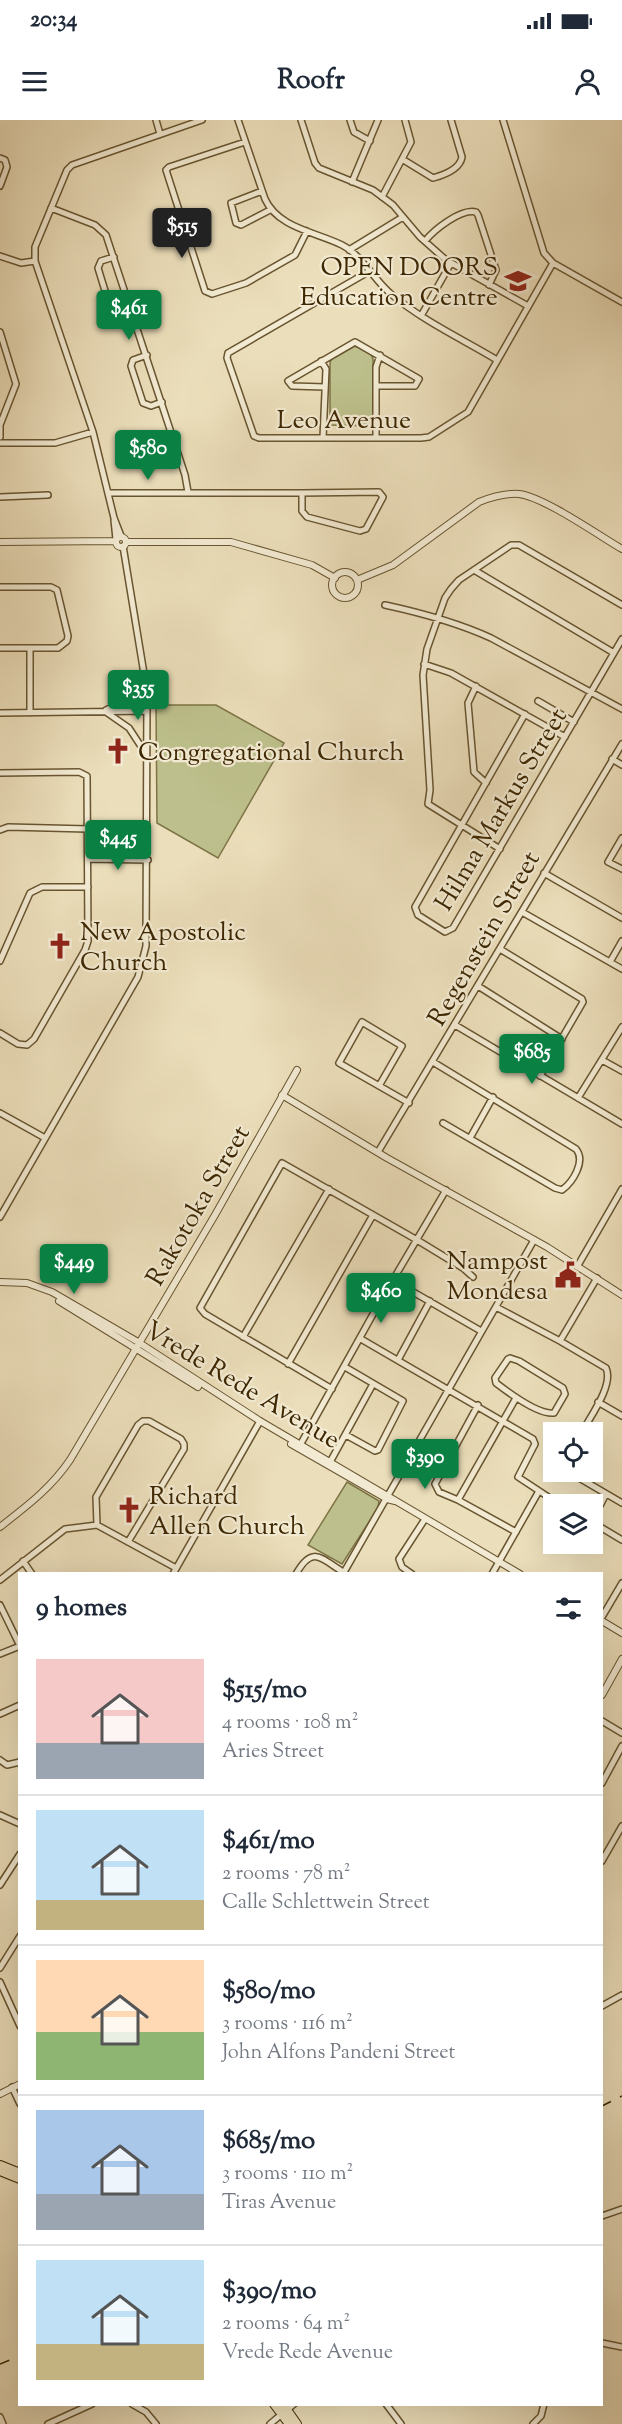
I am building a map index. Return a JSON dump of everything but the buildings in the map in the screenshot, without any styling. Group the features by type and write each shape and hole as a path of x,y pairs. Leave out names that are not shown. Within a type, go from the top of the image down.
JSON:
{"main road":[{"path":"0,2165 18,2172"},
{"path":"0,2171 18,2179"},
{"path":"287,2409 289,2424"},
{"path":"287,2409 297,2424"}],"street":[{"path":"156,120 160,134"},
{"path":"0,1217 138,976 146,945 147,711 144,673 120,541 93,432 35,261 35,247 72,165 187,122 202,120"},
{"path":"238,120 270,210 289,223 350,250 391,295 421,316 497,360"},
{"path":"302,120 315,163 319,168 373,190 403,217 425,242 451,263 528,306"},
{"path":"350,120 354,132 370,141"},
{"path":"352,182 378,120"},
{"path":"382,197 411,142 405,120"},
{"path":"402,159 433,178 457,167 462,157 451,120"},
{"path":"503,120 542,248 553,263 622,302"},
{"path":"245,142 169,167 166,170 205,291 212,294 246,283 295,255 308,231"},
{"path":"0,158 7,163 0,186"},
{"path":"262,191 232,201 230,205 236,223 242,225 270,210"},
{"path":"51,208 101,229 106,235 162,402 185,475 188,492"},
{"path":"425,242 437,228 465,212 476,212 496,270 489,285"},
{"path":"350,250 403,217"},
{"path":"0,256 21,264 35,261"},
{"path":"114,257 98,264 110,307 118,309 129,305"},
{"path":"421,316 451,263"},
{"name":"Leo Avenue","path":"368,272 231,351 227,356 254,436 259,438 424,438 464,417 553,263"},
{"path":"0,332 16,384 0,425 0,437"},
{"path":"325,387 292,386 288,383 289,378 355,342 418,377 419,381 415,386 376,386"},
{"path":"147,355 131,362 143,403 147,406 162,402"},
{"path":"376,438 377,360 380,355"},
{"path":"321,361 326,369 323,438"},
{"path":"0,443 55,443 93,432"},
{"path":"108,494 379,492 383,497 366,529 360,531 307,517 303,511 303,493"},
{"path":"357,580 393,565 479,502 492,496 509,494 535,498 622,549"},
{"path":"0,497 48,495"},
{"path":"0,542 231,542 312,565 335,578"},
{"path":"500,849 428,804 430,790 424,663 445,598 451,589 474,570 511,545 519,545 622,605"},
{"path":"474,570 614,653"},
{"path":"348,573 357,580 358,586 355,593 342,598 333,588 335,578 339,574 348,573"},
{"path":"0,587 54,588 59,594 67,641 58,648 0,648"},
{"path":"385,605 438,617 491,638 622,709"},
{"name":"Hilma Markus Street","path":"525,714 415,907 418,915 445,932 453,928 622,639"},
{"path":"30,648 30,712"},
{"path":"424,663 476,686 565,737"},
{"path":"105,711 129,699 137,691 144,673"},
{"path":"476,686 468,703 474,772 486,783"},
{"path":"538,701 574,722"},
{"path":"105,711 129,728 147,756"},
{"path":"0,713 147,711"},
{"name":"Regenstein Street","path":"378,1152 622,744"},
{"path":"612,759 622,765"},
{"path":"0,773 85,773 87,776 88,829 88,941 85,950 34,1039 27,1046 18,1044 0,1033"},
{"path":"0,830 8,827 88,829"},
{"path":"622,838 608,862 622,869"},
{"path":"88,859 148,860"},
{"path":"544,873 622,918"},
{"path":"0,961 30,893 42,887 88,887"},
{"path":"522,912 622,969"},
{"path":"609,962 622,941"},
{"path":"500,949 582,999 583,1002 540,1076"},
{"path":"478,986 562,1039"},
{"path":"379,1086 402,1046 362,1022 339,1063 379,1086 409,1103"},
{"path":"455,1025 622,1124"},
{"path":"578,1098 622,1028"},
{"path":"602,1060 622,1071"},
{"path":"433,1062 576,1149 581,1155 581,1161 568,1186 562,1190 443,1123"},
{"name":"Rakotoka Street","path":"0,1527 45,1492 57,1479 197,1245 297,1070"},
{"path":"282,1095 534,1240 622,1295"},
{"path":"470,1138 493,1097"},
{"path":"0,1113 45,1138"},
{"path":"332,1389 205,1314 200,1308 282,1163 417,1240 463,1268 473,1277"},
{"path":"243,1337 329,1189"},
{"path":"577,1267 622,1189"},
{"path":"300,1447 446,1190"},
{"path":"288,1364 373,1215"},
{"path":"346,1572 534,1240"},
{"path":"560,1341 597,1278"},
{"path":"394,1281 481,1331"},
{"name":"Vrede Rede Avenue","path":"0,1284 27,1283 52,1292 259,1423 516,1572"},
{"path":"398,1360 430,1301"},
{"path":"496,1307 606,1368 609,1375 608,1384 587,1422"},
{"path":"361,1339 478,1406 534,1442 518,1477 544,1494"},
{"path":"508,1359 519,1361 565,1391 560,1404 551,1414 516,1398 495,1381 508,1359"},
{"path":"345,1367 401,1398 403,1404 378,1450 375,1451 346,1435"},
{"path":"330,1463 373,1384"},
{"path":"458,1500 516,1398"},
{"path":"598,1402 622,1416"},
{"path":"478,1406 435,1484 439,1492 516,1532"},
{"path":"97,1525 96,1497 138,1425 143,1421 149,1421 181,1439 184,1449 128,1542"},
{"path":"0,1580 65,1529 97,1525 175,1571 259,1423"},
{"path":"586,1482 622,1503"},
{"path":"493,1572 539,1491"},
{"path":"603,1500 606,1494"},
{"path":"409,1572 402,1567 399,1559 425,1519"},
{"path":"603,1528 622,1540"},
{"path":"297,1572 305,1559 316,1556 343,1572"},
{"path":"23,1562 31,1572"},
{"path":"603,1617 622,1583"},
{"path":"0,1605 18,1642"},
{"path":"603,1620 622,1633"},
{"path":"0,1654 18,1647"},
{"path":"603,1693 622,1659"},
{"path":"0,1714 18,1706"},
{"path":"603,1722 622,1733"},
{"path":"603,1781 622,1746"},
{"path":"0,1760 7,1766 18,1763"},
{"path":"0,1815 18,1823"},
{"path":"603,1859 622,1826"},
{"path":"0,1885 18,1857"},
{"path":"0,1968 18,1939"},
{"path":"0,1982 18,2022"},
{"path":"603,2005 622,1995"},
{"path":"0,2094 18,2085"},
{"path":"12,2087 18,2100"},
{"path":"603,2216 622,2209"},
{"path":"603,2343 622,2347"},
{"path":"48,2424 88,2406"},
{"path":"136,2406 146,2412 156,2424"},
{"path":"388,2406 401,2424"},
{"path":"533,2424 541,2416 544,2406"},
{"path":"270,2424 287,2409"},
{"path":"0,2417 3,2424"}],"green space":[{"path":"355,346 371,354 373,359 373,426 330,425 330,362"},
{"path":"156,705 216,705 284,743 218,858 157,823"},
{"path":"347,1482 379,1501 378,1508 342,1564 308,1545"}],"railway":[{"path":"603,2106 622,2096"},
{"path":"0,2364 18,2357"}],"place":[{"name":"OPEN DOORS Education Centre","path":"518,281"},
{"name":"Congregational Church","path":"118,751"},
{"name":"New Apostolic Church","path":"60,946"},
{"name":"Nampost Mondesa","path":"568,1275"},
{"name":"Richard Allen Church","path":"129,1510"}]}
